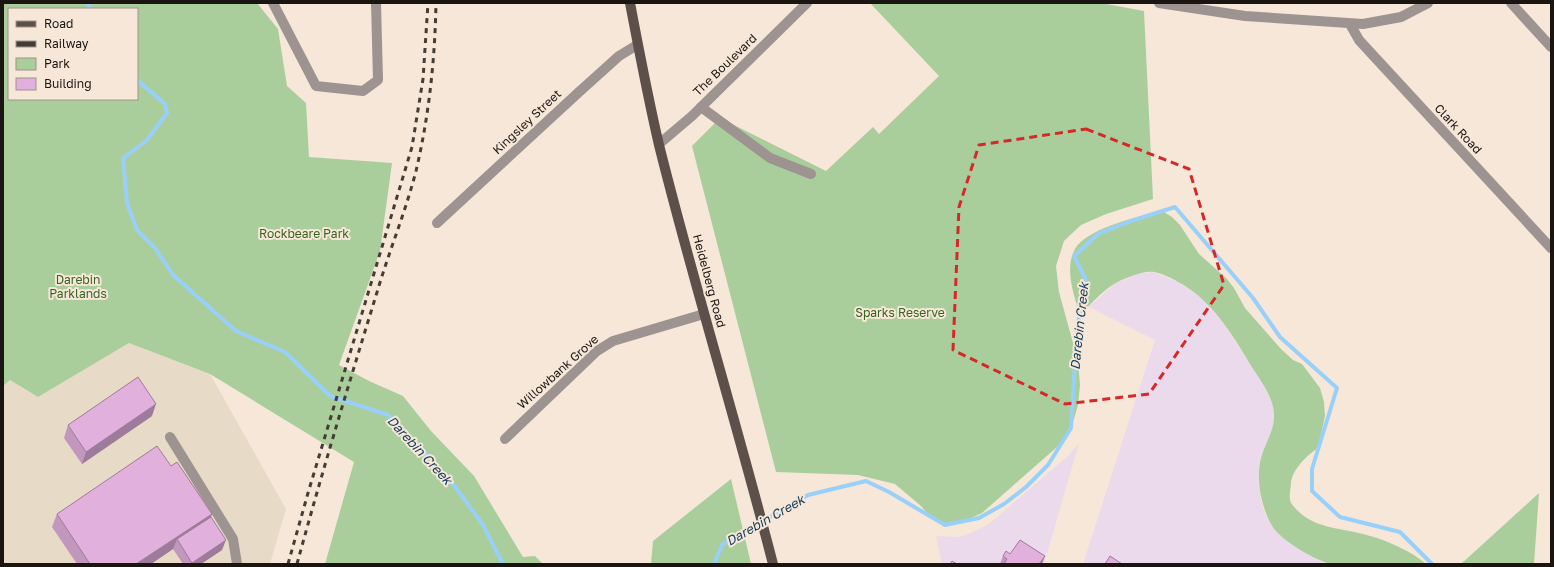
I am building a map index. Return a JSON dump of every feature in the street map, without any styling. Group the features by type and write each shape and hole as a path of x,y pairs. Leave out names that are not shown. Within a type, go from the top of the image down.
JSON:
{"main road":[{"name":"Heidelberg Road","path":"630,3 637,45 659,144 704,314 774,564"}],"street":[{"path":"273,3 316,86 363,91 378,80 376,3"},
{"name":"The Boulevard","path":"659,144 701,107 807,3"},
{"path":"1159,3 1245,16 1350,24 1363,24 1401,17 1428,3"},
{"path":"1511,3 1551,47"},
{"name":"Clark Road","path":"1350,24 1359,40 1551,248"},
{"name":"Kingsley Street","path":"437,223 619,56 637,45"},
{"path":"701,107 770,158 811,174"},
{"name":"Willowbank Grove","path":"505,439 597,352 613,341 704,314"},
{"path":"170,437 233,539 237,564"}],"highlighted area":[{"path":"1086,129 1189,169 1224,285 1149,394 1065,404 953,350 959,207 979,145"}],"shaded area":[{"path":"1154,272 1178,282 1202,298 1224,324 1263,384 1272,403 1274,415 1271,435 1259,465 1261,502 1266,516 1282,537 1289,543 1311,556 1332,564 1083,564 1155,340 1089,307 1114,284 1137,274"},
{"path":"129,343 210,374 286,509 270,564 3,564 3,386 10,380 38,397"},
{"path":"1079,443 1044,564 942,564 936,536 958,537 971,533 989,524 1068,456"}],"green space":[{"path":"3,3 257,3 278,29 287,86 306,103 309,157 392,163 380,251 339,365 369,381 403,396 431,431 474,476 523,557 535,556 543,564 325,564 354,462 210,374 129,343 38,397 10,380 3,386"},
{"name":"Sparks Reserve","path":"870,3 1101,3 1144,11 1153,199 1106,214 1081,225 1064,241 1056,266 1059,292 1078,361 1080,385 1078,405 1070,432 1057,447 982,513 958,524 944,524 933,520 921,506 895,484 858,475 776,472 692,146 720,118 826,171 873,127 879,134 939,76"},
{"path":"1155,212 1164,212 1180,225 1199,254 1227,279 1234,288 1245,308 1281,349 1293,360 1302,364 1320,388 1324,402 1325,416 1318,448 1297,468 1292,478 1290,500 1296,509 1310,520 1319,524 1363,534 1388,542 1412,554 1426,564 1332,564 1302,551 1275,530 1266,515 1259,486 1259,466 1273,426 1274,411 1272,403 1264,385 1230,332 1209,306 1192,290 1159,273 1145,272 1128,277 1105,290 1080,315 1073,291 1070,273 1070,265 1075,249 1081,242 1100,230"},
{"path":"731,479 751,564 651,564 653,541"},
{"path":"1539,493 1534,564 1461,564"}],"building":[{"path":"138,377 156,404 86,452 68,425"},
{"path":"157,446 171,466 177,462 212,514 136,564 90,564 57,514"},
{"path":"211,517 226,540 192,563 177,539"},
{"path":"1020,540 1045,556 1039,564 1004,564 1007,559 1003,556 1006,551 1010,554"},
{"path":"1110,556 1122,564 1105,564"},
{"path":"952,561 957,564 950,564"}],"waterway":[{"name":"Darebin Creek","path":"88,3 90,8"},
{"name":"Darebin Creek","path":"138,81 165,104 167,113 146,141 123,158 127,203 137,230 155,248 173,275 236,331 285,352 330,396 388,415 418,445 456,488 483,525 503,564"},
{"name":"Darebin Creek","path":"714,564 722,545 808,495 866,481 889,492 945,525 979,518 1004,504 1026,487 1048,465 1071,428 1077,330 1085,278 1074,256 1098,234 1128,222 1175,207 1253,298 1280,337 1337,388 1312,469 1312,491 1340,517 1400,532 1432,564"}],"railway":[{"path":"288,564 412,147 423,79 428,3"},
{"path":"297,564 357,357 416,171 421,150 430,87 436,3"}],"park label":[{"name":"Rockbeare Park","path":"304,234"},
{"name":"Darebin Parklands","path":"78,287"}]}
